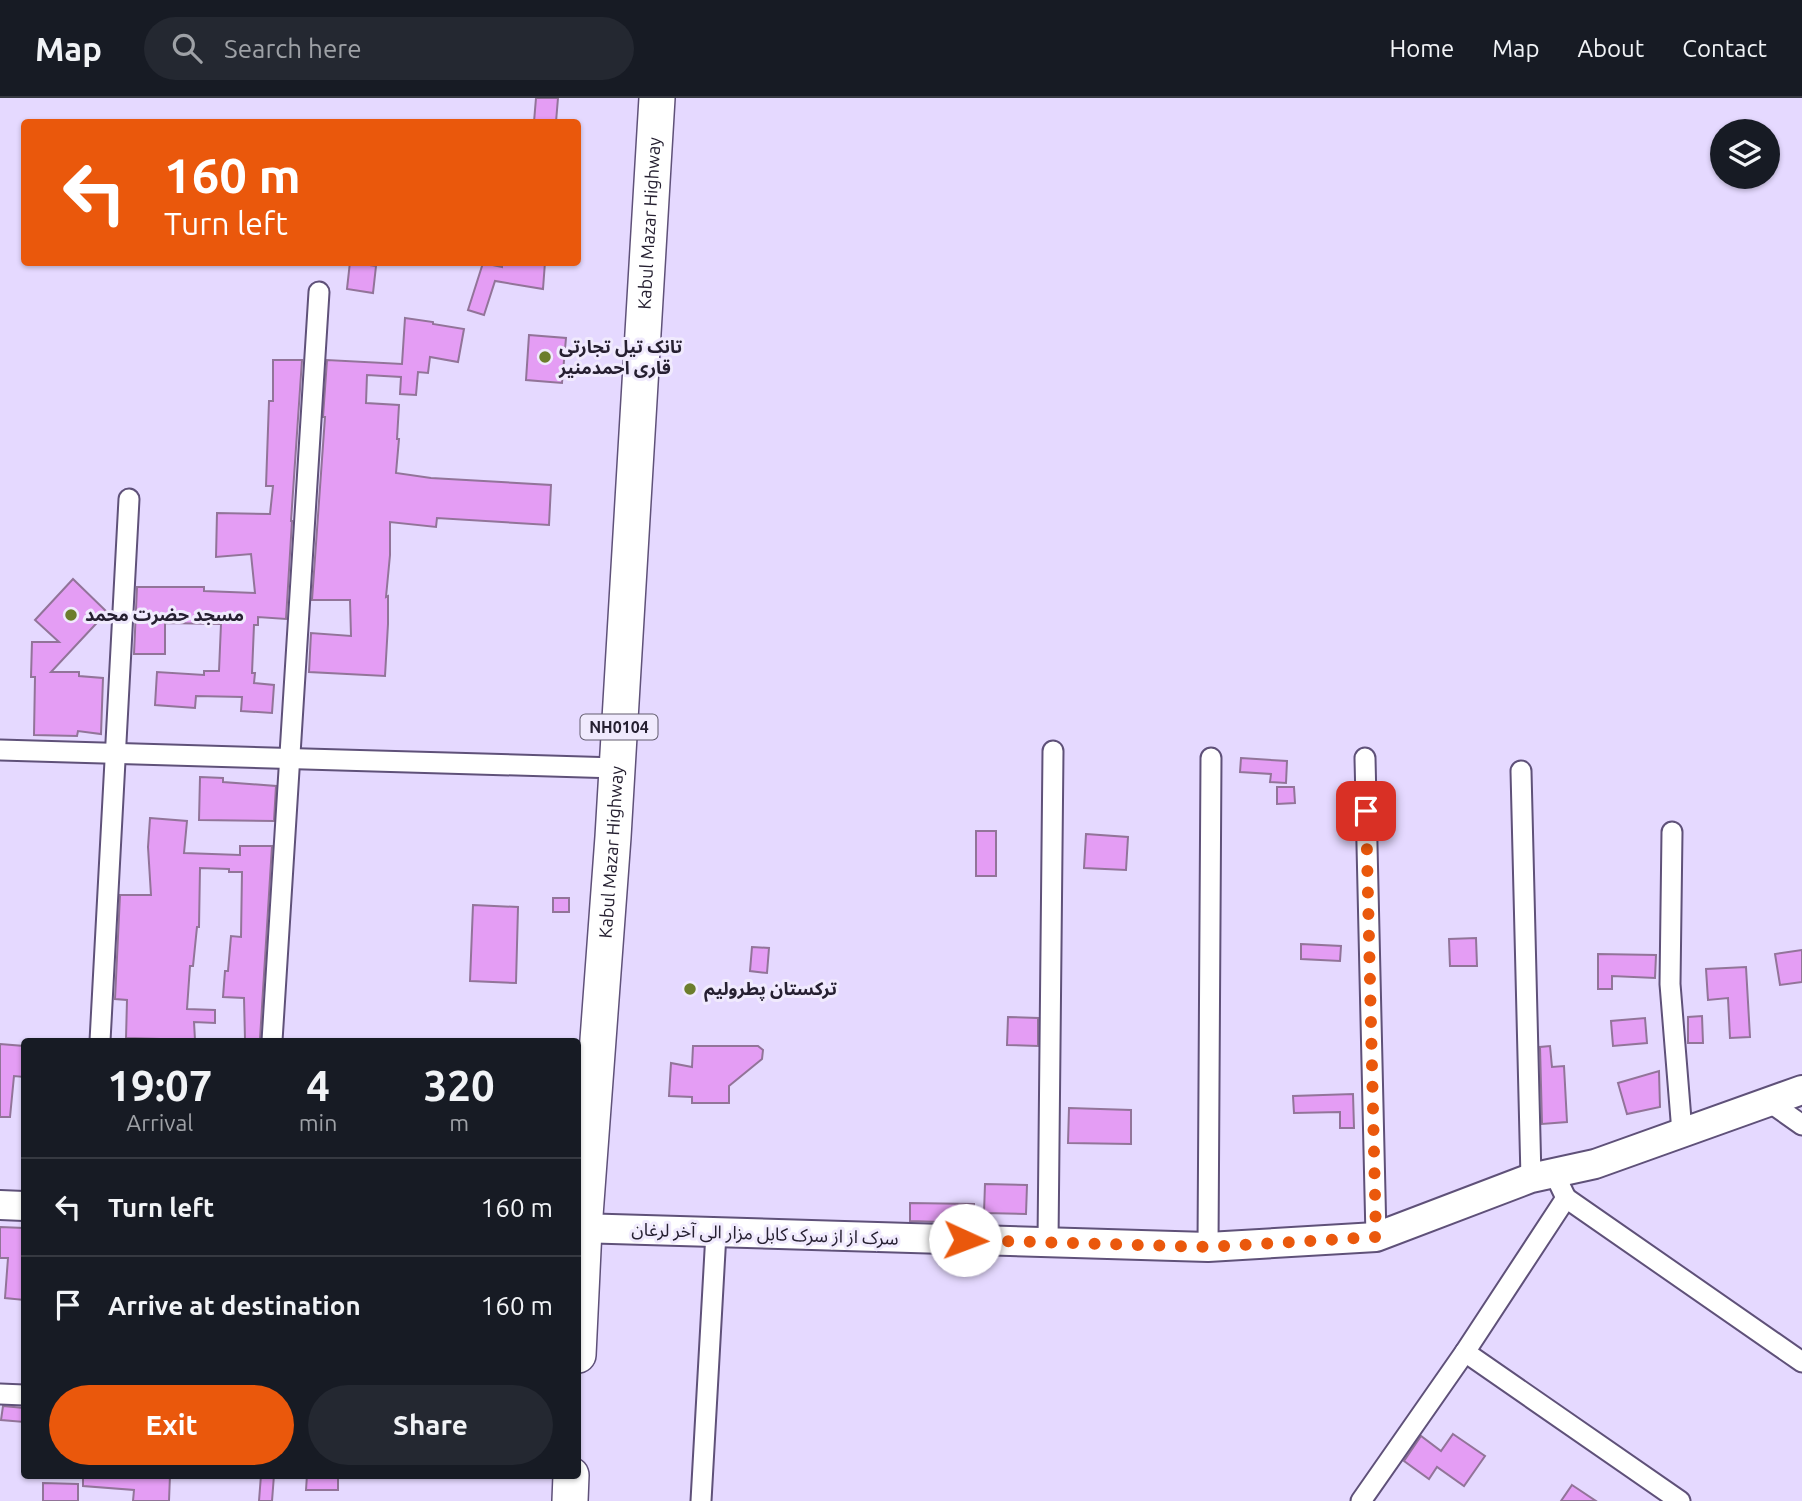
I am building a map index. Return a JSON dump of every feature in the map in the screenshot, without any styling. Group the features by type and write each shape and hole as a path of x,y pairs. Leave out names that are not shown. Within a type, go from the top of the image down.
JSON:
{"highway":[{"name":"Kabul Mazar Highway","path":"581,1228 617,768 657,98"},
{"path":"570,1501 571,1479"}],"street":[{"path":"272,1038 319,292"},
{"path":"100,1038 129,499"},
{"path":"0,750 617,768"},
{"path":"1048,1242 1053,751"},
{"path":"1208,1247 1211,758"},
{"path":"1365,758 1376,1237"},
{"path":"1521,771 1543,1175 1566,1198 1802,1362"},
{"path":"1671,832 1670,984 1682,1132"},
{"name":"سرک از از سرک کابل مزار الی آخر لرغان","path":"581,1228 1208,1247 1376,1237 1543,1175 1595,1164 1802,1090"},
{"path":"1768,1101 1802,1125"},
{"path":"1363,1500 1566,1198"},
{"path":"0,1205 21,1206"},
{"path":"701,1501 716,1233"},
{"path":"1465,1352 1680,1501"},
{"path":"0,1394 21,1395"}],"building":[{"path":"536,98 558,98 556,119 534,119"},
{"path":"350,266 376,266 373,293 347,289"},
{"path":"482,266 545,266 543,289 495,281 484,315 468,310"},
{"path":"405,318 464,329 458,362 430,357 428,373 418,372 416,395 400,394 401,377 367,375 366,403 399,405 396,473 431,478 551,485 549,525 437,518 436,527 390,522 385,676 309,672 311,633 351,636 350,600 312,600 327,360 402,364"},
{"path":"529,335 566,338 562,383 526,380"},
{"path":"273,360 302,360 286,619 258,617 258,625 254,625 254,683 274,685 272,713 241,711 242,697 196,696 195,708 155,705 157,672 204,675 204,671 219,671 221,624 165,623 165,654 134,654 137,587 204,587 204,591 255,593 251,554 216,557 217,513 270,514 273,486 266,486 269,401 273,401"},
{"path":"73,579 107,612 51,672 79,672 79,676 103,678 101,734 78,731 77,736 34,735 35,677 31,677 32,642 59,642 35,620"},
{"path":"1241,758 1287,761 1286,783 1270,782 1271,774 1240,772"},
{"path":"200,777 223,778 223,782 276,786 274,821 199,820"},
{"path":"1277,787 1294,787 1295,803 1277,804"},
{"path":"150,818 187,821 184,853 240,855 240,846 272,846 260,1038 245,1038 244,998 223,997 231,936 241,937 242,872 200,868 199,927 193,966 190,966 187,1009 215,1010 215,1023 194,1022 195,1038 126,1038 127,1000 115,999 120,895 151,895 148,847"},
{"path":"976,831 996,831 996,876 976,876"},
{"path":"1086,834 1128,837 1126,870 1084,868"},
{"path":"553,898 569,898 569,912 553,912"},
{"path":"473,905 518,907 516,983 470,981"},
{"path":"1476,938 1477,966 1450,966 1449,939"},
{"path":"1301,944 1341,946 1340,961 1301,959"},
{"path":"752,947 769,948 767,973 750,971"},
{"path":"1802,950 1802,982 1780,985 1775,954"},
{"path":"1598,954 1656,955 1655,978 1612,976 1612,989 1598,989"},
{"path":"1746,967 1750,1037 1730,1038 1728,998 1708,1000 1706,969"},
{"path":"1702,1016 1703,1043 1688,1043 1688,1017"},
{"path":"1008,1017 1038,1018 1038,1046 1007,1045"},
{"path":"1645,1018 1647,1043 1613,1046 1611,1021"},
{"path":"0,1044 21,1046 21,1077 14,1076 10,1117 0,1117"},
{"path":"693,1046 758,1046 763,1050 762,1059 729,1086 729,1103 692,1103 692,1097 669,1096 671,1063 692,1067"},
{"path":"1550,1046 1552,1067 1564,1066 1567,1122 1542,1124 1540,1047"},
{"path":"1659,1071 1660,1107 1627,1114 1618,1083"},
{"path":"1353,1094 1354,1128 1340,1128 1340,1112 1294,1113 1293,1096"},
{"path":"1069,1108 1131,1110 1131,1144 1068,1143"},
{"path":"985,1184 1027,1185 1026,1214 984,1213"},
{"path":"910,1203 974,1204 974,1223 910,1221"},
{"path":"0,1227 21,1228 21,1300 5,1298 8,1258 0,1258"},
{"path":"3,1406 21,1408 21,1422 1,1420"},
{"path":"1453,1434 1485,1456 1464,1486 1437,1467 1429,1479 1404,1461 1421,1436 1441,1451"},
{"path":"83,1479 170,1479 169,1501 133,1501 134,1490 83,1486"},
{"path":"261,1479 274,1479 272,1501 259,1501"},
{"path":"307,1479 338,1479 338,1490 306,1490"},
{"path":"43,1483 78,1484 78,1501 43,1501"},
{"path":"1572,1485 1596,1501 1561,1501"}],"place":[{"name":"تانک تیل تجارتی قاری احمدمنیر","path":"545,357"},
{"name":"مسجد حضرت محمد","path":"71,615"},
{"name":"ترکستان پطرولیم","path":"690,989"}],"route":[{"path":"965,1240 1208,1247 1376,1237 1366,811"}]}
